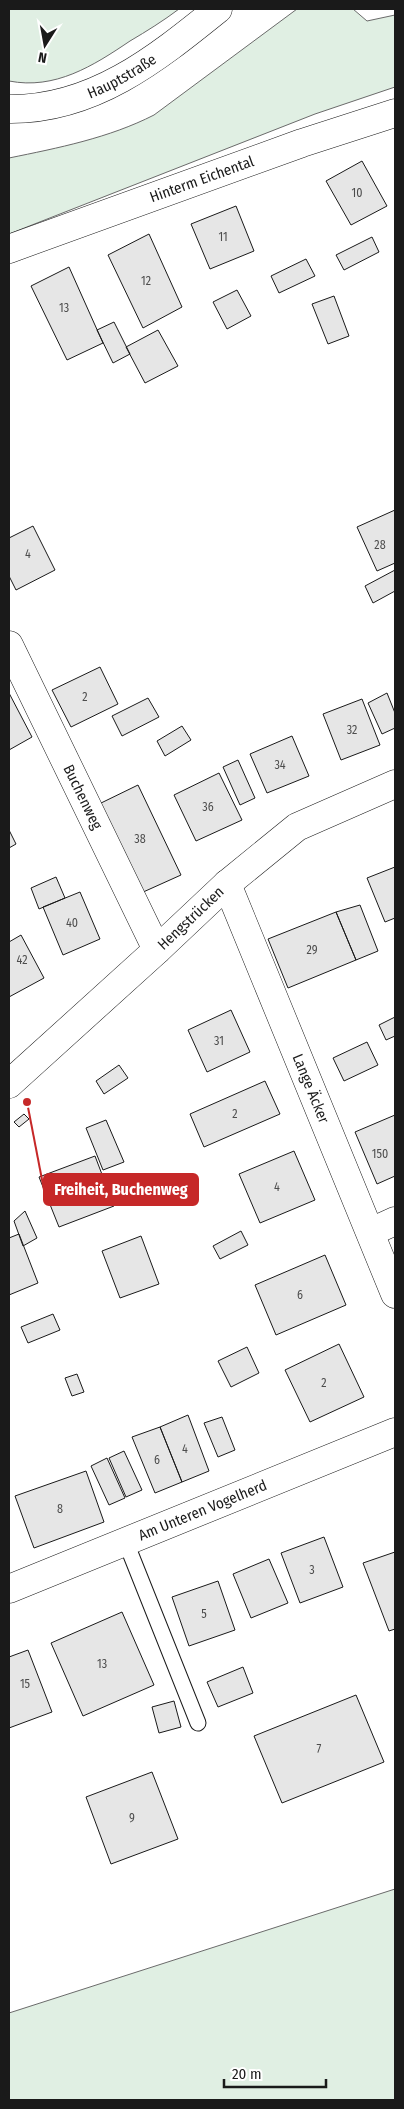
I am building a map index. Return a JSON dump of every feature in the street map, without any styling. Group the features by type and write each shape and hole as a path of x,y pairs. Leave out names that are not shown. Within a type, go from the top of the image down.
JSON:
{"street":[{"name":"Hauptstraße","path":"9,109 26,109 59,103 86,96 114,84 183,37 218,9"},
{"name":"Hinterm Eichental","path":"9,249 302,143 395,113"},
{"name":"Buchenweg","path":"9,645 157,950"},
{"name":"Hengstrücken","path":"9,1084 227,884 297,827 395,784"},
{"name":"Lange Äcker","path":"227,884 383,1226 395,1294"},
{"name":"Am Unteren Vogelherd","path":"9,1589 125,1540 395,1432"}],"lane":[{"path":"125,1540 198,1723"}],"green space":[{"path":"9,9 179,9 149,30 88,67 58,79 26,83 9,81"},
{"path":"297,9 353,9 367,21 395,15 395,87 315,114 9,234 9,158 101,136 154,115"},
{"path":"395,1889 395,2100 9,2100 9,2013"}],"building":[{"path":"362,161 387,206 351,225 326,181"},
{"path":"236,206 254,251 210,269 191,224"},
{"path":"149,234 182,307 143,328 108,255"},
{"path":"372,237 379,252 344,270 336,255"},
{"path":"306,259 315,276 279,293 271,276"},
{"path":"69,267 103,343 67,360 31,286"},
{"path":"237,290 251,316 227,329 213,302"},
{"path":"334,296 349,336 328,344 312,304"},
{"path":"114,322 130,354 113,363 97,330"},
{"path":"158,330 178,366 145,383 126,347"},
{"path":"395,510 395,563 377,571 357,527"},
{"path":"33,526 55,570 16,590 9,576 9,538"},
{"path":"395,570 395,591 373,603 365,586"},
{"path":"100,667 118,704 71,727 52,690"},
{"path":"9,693 32,737 9,750"},
{"path":"387,693 395,713 395,728 382,734 368,703"},
{"path":"148,698 159,717 122,736 112,716"},
{"path":"362,699 380,745 341,760 323,714"},
{"path":"182,726 191,740 165,756 157,741"},
{"path":"292,736 309,776 267,793 250,754"},
{"path":"238,760 255,798 240,805 223,767"},
{"path":"219,773 242,820 196,841 174,795"},
{"path":"138,785 181,875 141,893 99,804"},
{"path":"9,830 16,844 9,848"},
{"path":"395,867 395,918 385,922 367,878"},
{"path":"56,877 65,898 39,909 31,888"},
{"path":"80,892 100,939 63,955 43,907"},
{"path":"360,905 378,951 356,960 336,912"},
{"path":"336,912 356,960 288,988 268,939"},
{"path":"21,935 44,978 9,997 9,942"},
{"path":"231,1010 250,1052 207,1072 188,1030"},
{"path":"395,1017 395,1036 386,1040 379,1025"},
{"path":"367,1042 378,1065 344,1081 333,1058"},
{"path":"119,1065 128,1078 104,1094 96,1081"},
{"path":"265,1081 280,1114 204,1147 190,1114"},
{"path":"24,1114 29,1119 19,1127 14,1122"},
{"path":"395,1115 395,1176 377,1184 355,1132"},
{"path":"106,1120 124,1162 103,1170 86,1128"},
{"path":"294,1151 315,1200 260,1223 239,1174"},
{"path":"95,1156 114,1206 59,1227 39,1177"},
{"path":"25,1211 37,1238 23,1246 14,1221"},
{"path":"241,1231 248,1245 220,1259 213,1246"},
{"path":"19,1234 38,1283 9,1295 9,1238"},
{"path":"141,1236 159,1284 120,1298 102,1251"},
{"path":"325,1255 346,1305 276,1335 255,1285"},
{"path":"53,1314 60,1330 28,1343 21,1327"},
{"path":"339,1344 364,1397 310,1422 285,1370"},
{"path":"247,1347 259,1373 231,1387 218,1361"},
{"path":"77,1374 84,1392 72,1396 65,1378"},
{"path":"188,1415 209,1471 182,1482 160,1427"},
{"path":"222,1417 235,1450 218,1457 204,1423"},
{"path":"160,1427 182,1482 155,1493 132,1437"},
{"path":"124,1451 142,1490 126,1497 109,1458"},
{"path":"107,1458 125,1498 109,1505 91,1466"},
{"path":"86,1471 104,1522 34,1548 15,1496"},
{"path":"324,1537 343,1587 300,1603 281,1553"},
{"path":"395,1552 395,1629 389,1631 363,1563"},
{"path":"269,1559 288,1603 251,1618 233,1574"},
{"path":"218,1581 235,1630 189,1646 172,1597"},
{"path":"122,1612 154,1685 83,1716 51,1643"},
{"path":"28,1650 52,1712 9,1728 9,1657"},
{"path":"243,1667 253,1693 218,1707 207,1682"},
{"path":"356,1695 384,1762 282,1803 254,1736"},
{"path":"174,1701 181,1727 159,1733 152,1707"},
{"path":"152,1772 178,1839 111,1864 86,1797"}],"place":[{"name":"Freiheit, Buchenweg","path":"27,1102"}]}
